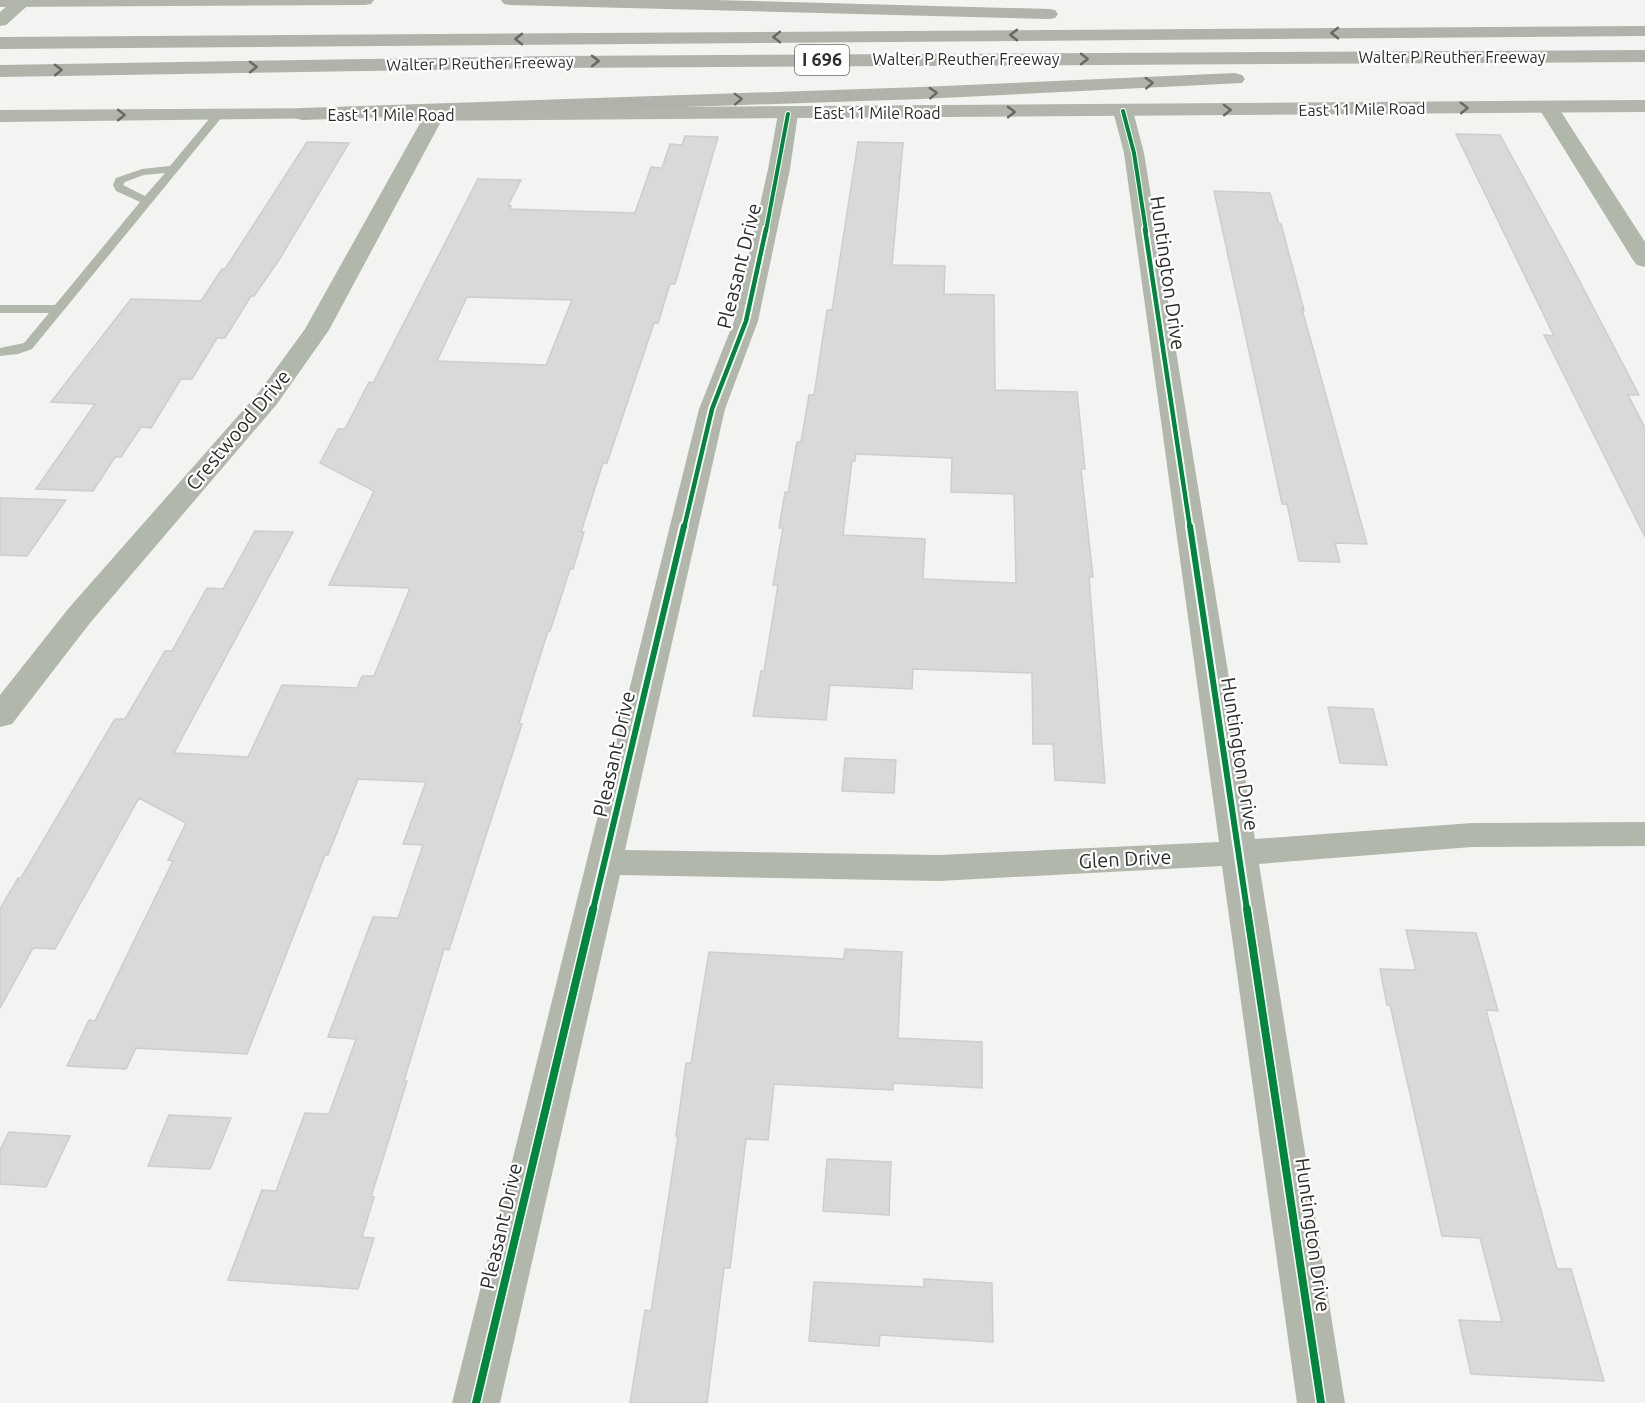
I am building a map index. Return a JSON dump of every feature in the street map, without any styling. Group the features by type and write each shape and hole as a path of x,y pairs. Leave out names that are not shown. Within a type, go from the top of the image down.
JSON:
{"highway":[{"path":"510,0 1063,14"},
{"path":"1206,17 1645,29"},
{"name":"Walter P Reuther Freeway","path":"0,43 1645,29"},
{"name":"Walter P Reuther Freeway","path":"0,71 564,62 1645,56"},
{"path":"1311,77 1645,70"},
{"path":"302,114 921,93 1252,79"}],"main road":[{"path":"0,2 365,0"},
{"name":"East 11 Mile Road","path":"0,116 788,114 1645,106"}],"street":[{"path":"0,20 24,1"},
{"path":"1548,107 1645,260"},
{"name":"Huntington Drive","path":"1123,111 1134,153 1321,1403"},
{"name":"Pleasant Drive","path":"476,1403 712,409 746,321 779,169 788,114"},
{"name":"Crestwood Drive","path":"0,717 79,616 268,398 305,347 317,330 434,116"},
{"name":"Glen Drive","path":"605,862 939,868 1239,853 1472,835 1645,834"}],"lane":[{"path":"0,352 18,350 28,345 218,115"},
{"path":"147,201 120,189 118,185 120,180 142,172 173,169"},
{"path":"0,309 58,309"}],"building":[{"path":"1456,134 1500,135 1639,395 1628,395 1645,428 1645,537 1544,335 1554,336"},
{"path":"685,136 718,137 675,284 670,284 658,323 654,323 607,463 603,463 581,532 584,532 573,569 570,569 550,631 548,631 519,723 522,724 449,950 444,949 371,1197 374,1197 362,1237 374,1238 358,1289 228,1280 262,1190 276,1191 305,1113 329,1114 356,1039 328,1037 373,917 398,918 423,845 403,844 426,782 358,779 328,855 325,855 247,1054 136,1048 126,1069 67,1066 89,1020 95,1021 173,861 168,860 186,823 139,798 55,949 33,948 0,1008 0,909 18,878 21,878 115,719 125,719 165,651 172,651 207,588 223,589 255,531 293,532 174,753 248,757 282,685 357,688 362,676 374,676 410,588 329,585 374,491 320,463 338,429 345,429 369,382 373,383 478,179 521,180 508,206 511,206 510,209 635,213 651,167 662,168 670,144 682,145","holes":["467,297 572,300 546,365 437,361"]},
{"path":"307,142 349,143 279,260 254,296 251,296 225,338 217,338 192,379 181,379 151,428 141,427 121,457 115,457 93,491 36,489 95,404 51,402 131,299 201,301 222,269 225,269"},
{"path":"858,142 903,143 892,265 945,266 944,294 994,295 995,390 1077,392 1085,469 1081,469 1093,577 1089,577 1105,783 1055,780 1053,744 1033,744 1032,673 913,669 912,689 830,685 826,720 753,716 761,671 764,671 778,585 773,585 783,528 779,528 785,492 788,493 797,442 801,442 809,395 814,395 827,310 832,310","holes":["856,454 952,458 951,492 1014,494 1016,583 923,579 925,539 843,535 852,461 855,461"]},
{"path":"1214,191 1270,193 1279,224 1281,224 1367,544 1335,543 1340,562 1299,561 1287,504 1282,504"},
{"path":"0,498 66,500 27,556 0,555"},
{"path":"1328,707 1373,709 1387,765 1340,763"},
{"path":"845,758 896,760 894,793 842,791"},
{"path":"1406,930 1476,933 1498,1011 1486,1010 1557,1269 1571,1269 1604,1381 1471,1374 1459,1320 1502,1322 1480,1238 1442,1236 1380,969 1416,970"},
{"path":"845,949 902,952 898,1038 982,1042 982,1088 893,1083 893,1090 774,1084 768,1140 746,1139 730,1268 724,1268 707,1403 630,1403 645,1310 651,1311 678,1136 676,1136 686,1063 691,1063 709,952 844,959"},
{"path":"169,1115 231,1118 210,1169 148,1166"},
{"path":"9,1132 70,1136 46,1187 0,1184 0,1150"},
{"path":"827,1159 891,1162 889,1215 823,1211"},
{"path":"924,1279 992,1283 993,1342 880,1335 879,1346 809,1341 814,1282 924,1287"}],"cycle path":[{"path":"1123,111 1134,153 1321,1403"},
{"path":"476,1403 712,409 746,321 779,169 788,114"}]}
